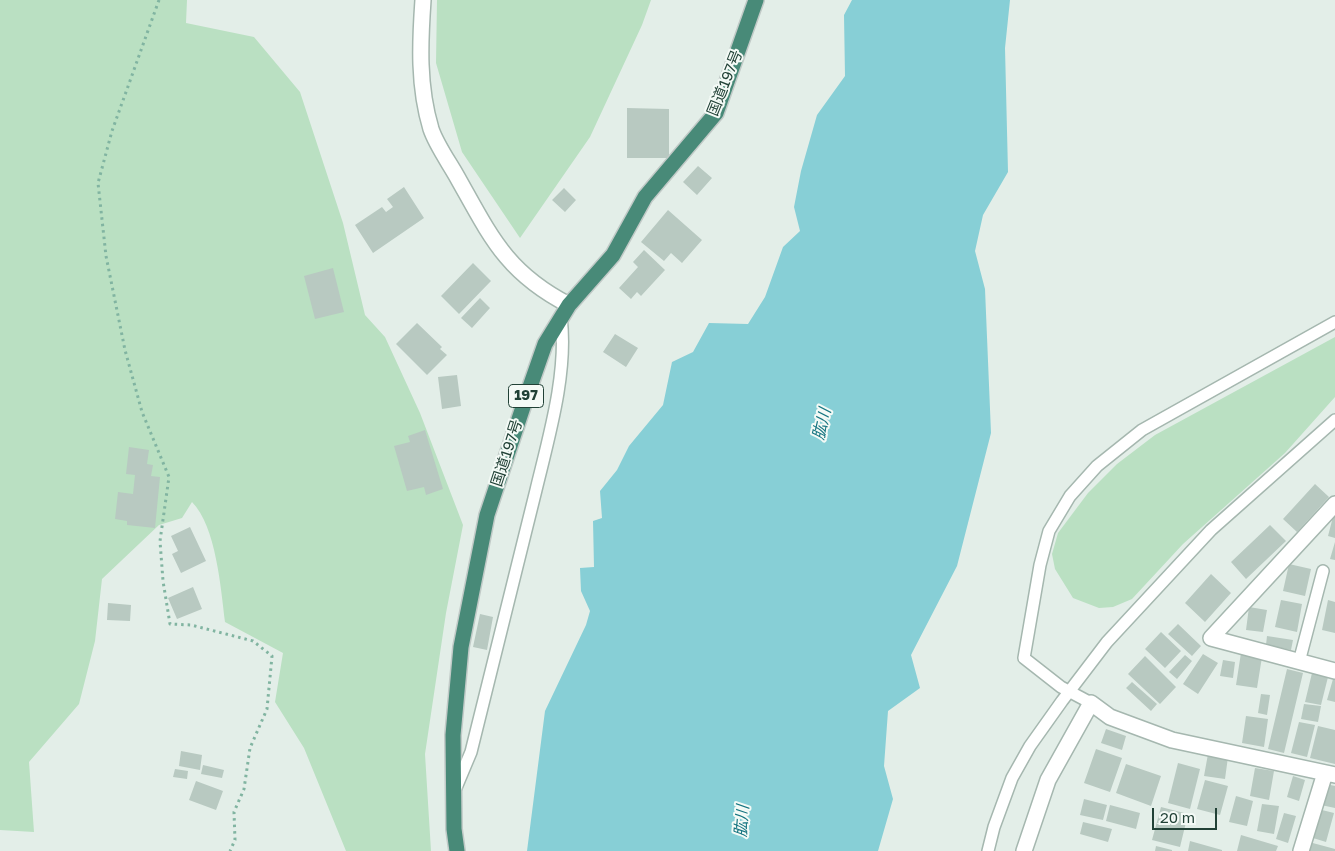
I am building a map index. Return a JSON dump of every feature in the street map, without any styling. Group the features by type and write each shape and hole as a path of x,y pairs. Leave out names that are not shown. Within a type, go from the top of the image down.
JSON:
{"highway":[{"name":"国道197号","path":"457,851 453,735 461,647 487,515 545,344 565,311 613,256 645,197 670,170 716,113 756,0"}],"street":[{"path":"423,0 420,72 431,130 497,247 512,266 565,311"},
{"path":"1335,504 1211,638 1335,671"},
{"path":"1024,851 1048,780 1091,704 1110,717 1172,740 1330,774 1301,851"}],"lane":[{"path":"454,794 471,752 544,455 561,368 565,311"},
{"path":"1091,704 1070,692 1024,658 1040,564 1049,531 1070,496 1097,466 1142,430 1335,322"},
{"path":"988,851 994,827 1012,778 1030,746 1106,642 1211,530 1335,420"},
{"path":"1299,662 1323,571"}],"path":[{"path":"159,0 112,131 98,183 106,256 114,288 125,350 142,412 169,477 160,541 163,581 170,624 191,625 253,641 272,656 266,709 250,748 244,788 234,812 234,840 230,851"}],"green space":[{"path":"0,0 187,0 186,23 254,37 300,92 343,223 365,315 385,337 420,413 463,525 446,613 425,754 431,851 346,851 304,748 275,702 283,653 225,622 212,542 207,526 192,502 182,518 159,525 102,579 95,641 79,704 29,762 34,832 0,830"},
{"path":"437,0 651,0 642,25 590,137 520,238 462,152 436,63"},
{"path":"1335,337 1335,397 1285,453 1183,544 1132,599 1113,607 1099,608 1073,598 1055,569 1052,554 1058,533 1088,493 1117,464 1155,435"}],"water":[{"name":"肱川","path":"852,0 1010,0 1005,48 1008,172 983,215 975,251 985,289 991,433 957,566 911,655 920,688 888,711 884,766 893,799 878,851 527,851 545,711 586,625 590,611 581,591 580,568 594,567 593,521 602,518 600,491 617,470 629,446 663,405 672,362 693,352 709,323 748,324 765,297 783,247 800,231 794,207 801,171 817,115 845,76 844,15"}],"building":[{"path":"627,108 669,109 669,158 627,158"},
{"path":"698,166 712,178 697,195 683,182"},
{"path":"404,187 424,218 373,253 355,225 382,207 386,212 393,207 387,199"},
{"path":"564,188 576,200 565,212 552,200"},
{"path":"668,210 702,240 682,263 671,253 664,261 641,242"},
{"path":"644,250 665,270 641,296 637,292 631,299 619,288 638,267 633,262"},
{"path":"473,263 491,281 459,314 441,296"},
{"path":"333,268 344,312 315,319 304,276"},
{"path":"480,298 490,308 472,328 461,318"},
{"path":"417,323 442,347 440,349 447,355 427,375 396,344"},
{"path":"615,334 638,348 626,367 603,352"},
{"path":"457,375 461,406 442,409 438,377"},
{"path":"425,430 443,489 426,495 424,487 407,491 394,446 410,442 408,436"},
{"path":"129,447 149,450 147,464 153,465 151,476 160,477 155,528 127,525 127,521 115,519 118,492 133,494 135,475 126,474"},
{"path":"1315,484 1329,497 1297,532 1283,519"},
{"path":"1335,513 1335,538 1328,536"},
{"path":"1270,525 1286,541 1246,579 1231,562"},
{"path":"190,527 206,561 181,573 172,554 178,551 171,536"},
{"path":"1335,542 1335,560 1330,559"},
{"path":"1289,564 1311,569 1305,596 1283,591"},
{"path":"1211,574 1231,593 1205,622 1185,603"},
{"path":"193,587 202,609 177,619 168,598"},
{"path":"1281,600 1302,604 1297,632 1275,627"},
{"path":"1328,600 1335,602 1335,633 1322,630"},
{"path":"108,603 131,605 130,621 107,620"},
{"path":"1249,607 1267,610 1263,632 1246,630"},
{"path":"480,614 493,617 487,650 473,647"},
{"path":"1178,624 1201,646 1192,656 1168,634"},
{"path":"1161,632 1181,651 1165,668 1145,649"},
{"path":"1267,636 1293,640 1291,650 1266,645"},
{"path":"1241,653 1262,657 1257,688 1236,685"},
{"path":"1203,654 1218,663 1198,694 1183,684"},
{"path":"1185,655 1192,661 1177,679 1169,672"},
{"path":"1145,656 1176,687 1160,704 1128,674"},
{"path":"1223,660 1235,662 1233,678 1220,676"},
{"path":"1287,669 1303,673 1284,753 1268,749"},
{"path":"1312,673 1328,677 1321,705 1305,702"},
{"path":"1333,679 1335,680 1335,702 1327,700"},
{"path":"1132,682 1157,704 1151,711 1126,688"},
{"path":"1261,694 1270,695 1267,715 1258,713"},
{"path":"1304,704 1321,706 1318,722 1301,719"},
{"path":"1246,716 1268,719 1264,747 1242,743"},
{"path":"1299,722 1315,725 1307,757 1291,753"},
{"path":"1318,726 1335,730 1335,764 1310,758"},
{"path":"1106,729 1126,736 1122,750 1101,743"},
{"path":"1096,749 1122,758 1110,792 1084,783"},
{"path":"181,751 202,755 200,770 179,766"},
{"path":"1208,754 1228,757 1225,779 1204,776"},
{"path":"1178,763 1200,769 1190,809 1168,803"},
{"path":"1126,764 1161,776 1151,806 1116,793"},
{"path":"203,765 224,770 222,778 201,774"},
{"path":"1255,768 1274,771 1269,800 1250,796"},
{"path":"175,769 188,771 187,779 173,777"},
{"path":"1293,776 1305,780 1299,801 1287,797"},
{"path":"1205,780 1228,786 1220,815 1197,809"},
{"path":"196,781 223,791 216,810 189,800"},
{"path":"1326,784 1335,786 1335,808 1321,805"},
{"path":"1236,796 1253,801 1247,826 1229,822"},
{"path":"1084,799 1107,805 1103,820 1080,815"},
{"path":"1262,804 1279,806 1274,834 1257,831"},
{"path":"1110,805 1140,813 1136,829 1106,821"},
{"path":"1161,807 1188,814 1180,847 1152,840"},
{"path":"1322,810 1334,813 1326,842 1313,838"},
{"path":"1284,813 1296,816 1288,843 1276,839"},
{"path":"1083,822 1112,829 1108,842 1080,834"},
{"path":"1241,835 1278,846 1276,851 1237,851"},
{"path":"1190,841 1222,850 1222,851 1188,851"},
{"path":"1309,842 1335,849 1335,851 1306,851"},
{"path":"1156,846 1172,850 1172,851 1155,851"}]}
